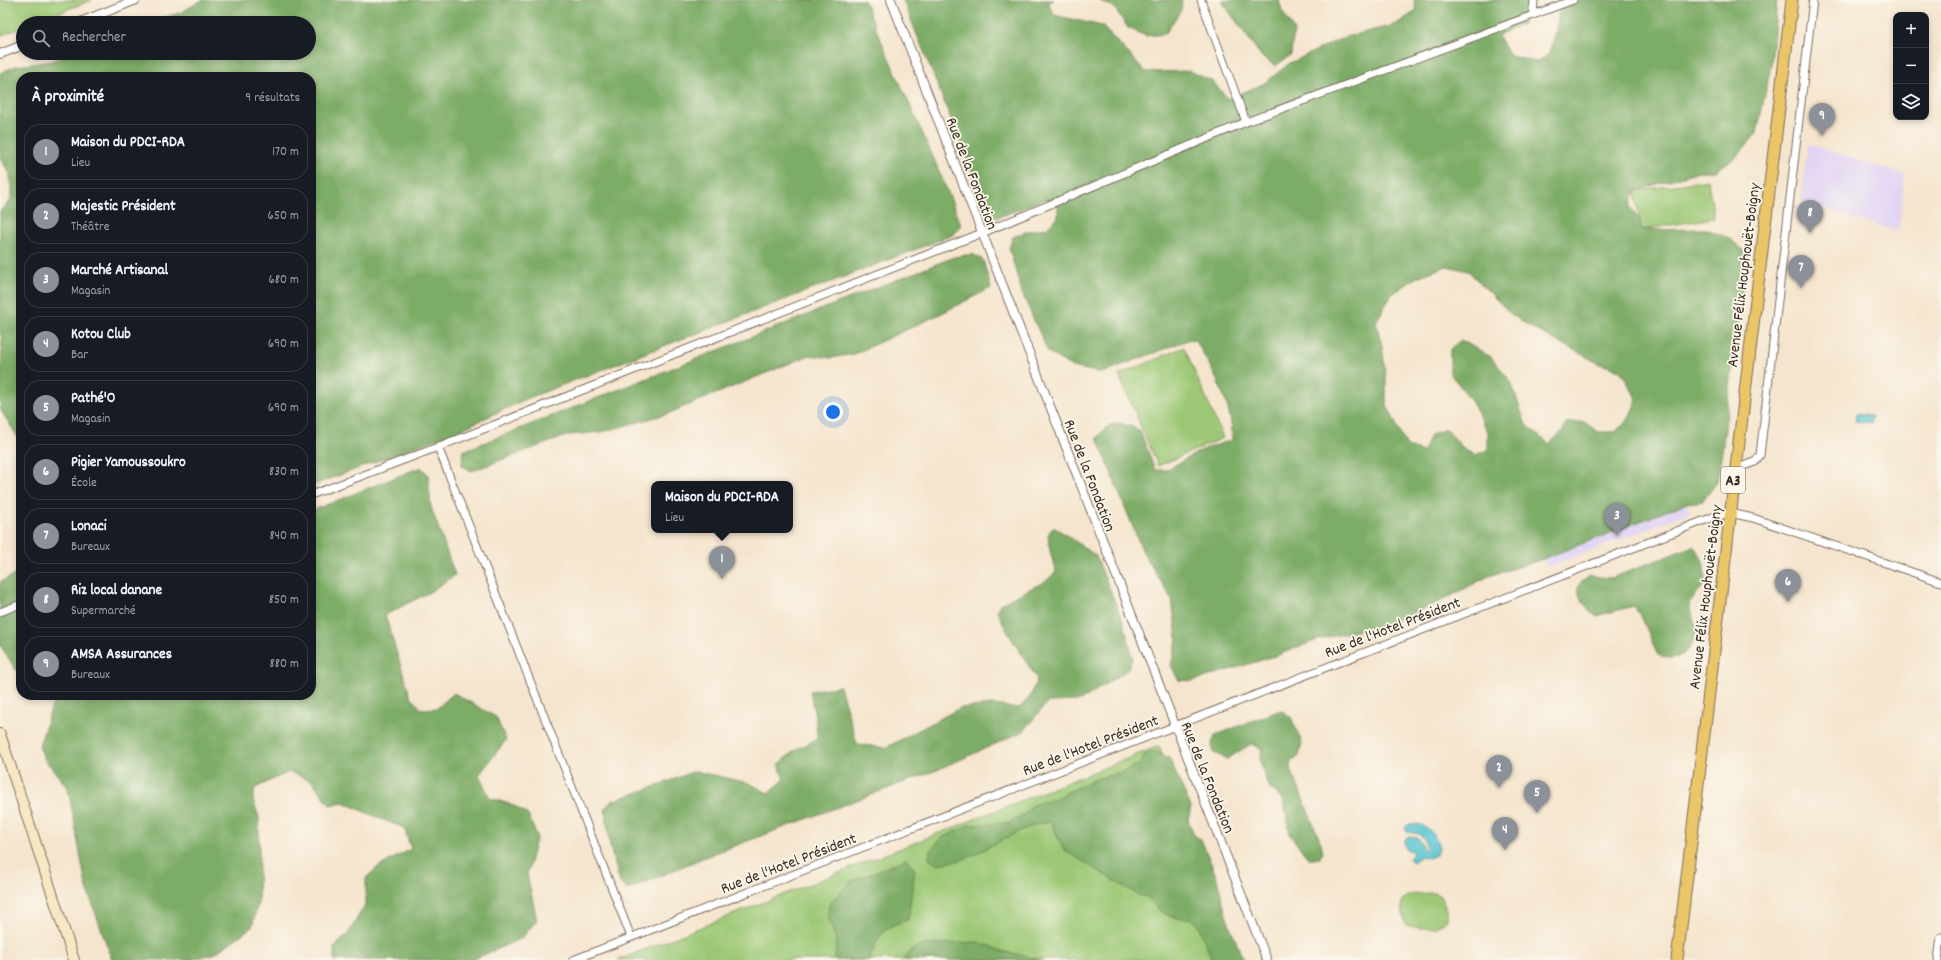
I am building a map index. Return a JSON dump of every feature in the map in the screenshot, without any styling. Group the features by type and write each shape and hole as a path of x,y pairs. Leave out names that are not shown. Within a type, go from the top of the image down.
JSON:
{"highway":[{"name":"Avenue Félix Houphouët-Boigny","path":"1677,960 1792,0"}],"main road":[{"path":"0,734 74,960"}],"street":[{"path":"96,16 136,0"},
{"name":"Rue de la Fondation","path":"891,0 1174,727 1267,960"},
{"path":"1201,0 1246,122"},
{"path":"1532,15 1534,0"},
{"path":"316,493 438,447 982,233 1246,122 1574,0"},
{"path":"1735,469 1755,462 1760,455 1813,0"},
{"path":"0,54 16,48"},
{"path":"438,447 631,937"},
{"path":"1730,513 1754,518 1941,582"},
{"name":"Rue de l'Hotel Président","path":"573,960 1700,521 1730,513"},
{"path":"0,612 16,606"},
{"path":"1938,960 1941,937"}],"shaded area":[{"path":"1808,144 1905,175 1898,232 1801,201"},
{"path":"1687,503 1690,512 1547,568 1543,559"}],"green space":[{"path":"0,0 92,0 51,16 16,16 16,30 0,36"},
{"path":"202,0 864,0 938,168 961,225 953,235 526,399 460,430 316,484 316,72 16,72 16,434 0,409 2,338 0,333 0,211 11,200 10,174 0,158 0,73 16,66 54,60 316,60 316,16 169,16 182,12"},
{"path":"903,0 1054,0 1048,2 1054,15 1102,26 1146,72 1190,71 1212,81 1228,99 1265,83 1290,63 1345,37 1395,25 1416,11 1414,0 1528,0 1523,24 1502,33 1498,37 1511,56 1536,62 1547,56 1553,44 1561,0 1777,0 1771,66 1757,133 1736,157 1715,171 1699,171 1635,191 1630,208 1640,220 1641,230 1705,229 1729,238 1744,251 1745,266 1722,452 1717,482 1703,501 1687,503 1543,559 1489,576 1441,601 1387,624 1320,639 1275,656 1193,681 1178,680 1171,665 1177,639 1172,600 1143,552 1097,438 1107,427 1116,424 1126,425 1140,430 1155,470 1166,470 1202,450 1232,440 1229,413 1221,388 1196,341 1190,339 1102,373 1072,367 1048,352 1022,293 1009,248 1013,237 1028,231 1046,228 1058,217 1058,206 1045,199 997,218 990,216","holes":["1447,266 1468,271 1512,315 1536,330 1600,364 1620,370 1637,399 1629,418 1615,432 1598,432 1584,422 1566,423 1562,432 1549,444 1526,425 1511,382 1491,357 1461,340 1450,349 1450,374 1469,397 1488,432 1488,450 1475,455 1465,450 1446,429 1430,435 1423,452 1407,447 1386,403 1386,376 1382,346 1376,322 1391,295 1417,277"]},
{"path":"1098,0 1182,0 1181,10 1165,34 1146,36 1128,28 1114,7"},
{"path":"1223,0 1279,0 1282,11 1294,30 1291,55 1275,66 1261,56 1223,3"},
{"path":"1708,180 1714,218 1641,230 1635,191"},
{"path":"972,254 983,260 991,288 938,315 854,354 831,358 810,355 667,414 602,432 569,435 472,471 462,466 463,451 954,257"},
{"path":"1184,347 1223,438 1158,466 1119,375"},
{"path":"421,467 428,474 431,507 455,575 430,592 385,615 410,695 421,709 437,708 454,693 496,717 506,740 479,775 490,798 513,805 528,815 537,836 527,874 537,920 522,938 472,960 334,960 334,947 348,934 366,903 366,878 378,867 411,849 404,828 343,802 330,805 312,781 289,772 255,788 253,800 259,817 259,858 258,904 252,927 214,954 189,960 112,960 86,886 68,788 45,760 39,746 54,700 316,700 316,509"},
{"path":"1053,527 1096,556 1123,621 1133,657 1127,670 1080,701 1048,702 1022,732 937,770 705,857 627,890 620,883 610,846 605,808 612,801 695,771 749,783 768,793 784,780 779,764 795,750 817,739 816,722 810,691 840,686 857,744 885,748 960,708 994,705 1020,708 1031,695 1037,679 1005,628 997,610 1000,604 1046,581 1056,572 1050,551 1048,535"},
{"path":"1693,546 1702,559 1705,585 1694,596 1690,605 1690,610 1698,629 1690,647 1686,652 1679,656 1668,658 1657,654 1642,618 1633,606 1596,616 1589,611 1580,597 1578,588 1580,583 1590,576 1612,578"},
{"path":"16,574 16,670 0,645 0,582"},
{"path":"1281,710 1291,717 1302,743 1299,756 1291,762 1290,767 1321,843 1323,853 1319,858 1308,858 1290,835 1284,803 1278,794 1268,786 1260,761 1262,749 1251,744 1227,759 1214,753 1212,744 1215,735"},
{"path":"1159,746 1243,960 618,960"},
{"path":"1147,751 1159,753 1169,758 1191,807 1188,820 1195,837 1201,839 1217,878 1226,915 1243,960 1212,960 1198,925 1192,918 1185,919 1166,915 1152,903 1148,897 1138,895 1064,850 1051,822 1022,830 963,859 937,864 929,858 930,851 942,838 969,825 1009,823 1026,813 1033,805 1060,796 1093,780 1125,771 1140,764"},
{"path":"906,859 915,869 908,920 892,925 882,933 875,944 870,960 834,960 837,944 828,915 829,905 850,882"},
{"path":"1434,893 1440,896 1447,910 1447,920 1439,926 1428,928 1406,924 1402,906 1402,901 1405,897 1417,894"},
{"path":"979,942 1002,951 1042,960 904,960 912,950 924,945"}],"water":[{"path":"1856,414 1872,416 1871,423 1855,421"},
{"path":"1410,824 1421,825 1433,834 1439,848 1436,855 1428,858 1421,856 1413,862 1409,859 1413,853 1411,850 1407,850 1404,843 1407,837 1418,838 1424,850 1427,850 1425,841 1419,834 1407,832 1405,827"}],"place":[{"name":"AMSA Assurances","path":"1822,136"},
{"name":"Riz local danane","path":"1810,233"},
{"name":"Lonaci","path":"1801,288"},
{"name":"Marché Artisanal","path":"1617,536"},
{"name":"Maison du PDCI-RDA","path":"722,579"},
{"name":"Pigier Yamoussoukro","path":"1788,602"},
{"name":"Majestic Président","path":"1499,788"},
{"name":"Pathé'O","path":"1537,813"},
{"name":"Kotou Club","path":"1505,850"}]}
